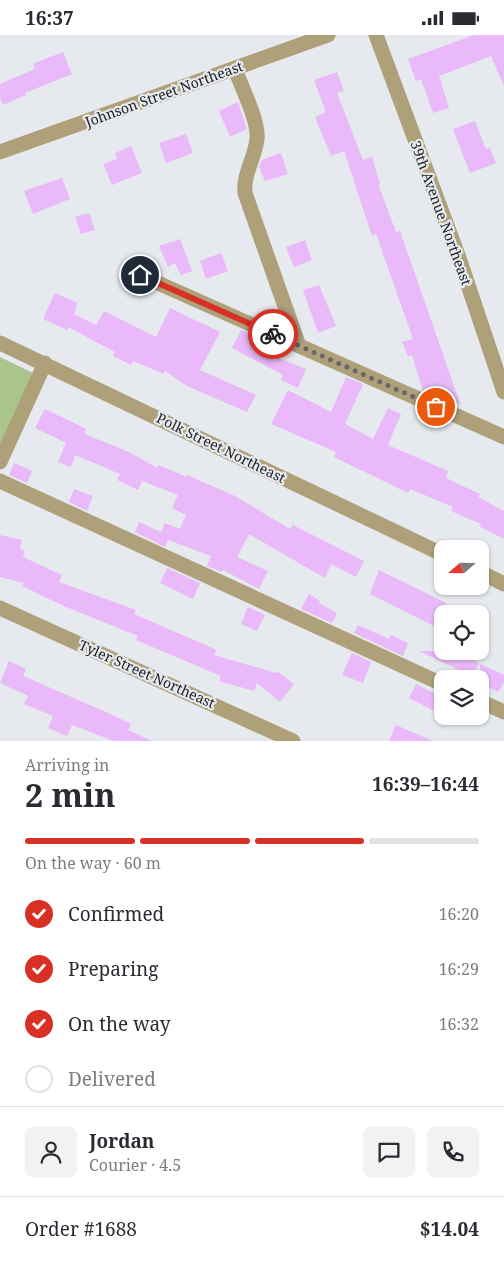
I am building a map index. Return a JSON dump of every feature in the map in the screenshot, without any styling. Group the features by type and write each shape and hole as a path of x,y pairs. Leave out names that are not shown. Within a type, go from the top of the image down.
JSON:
{"street":[{"name":"Johnson Street Northeast","path":"0,153 328,35"},
{"name":"39th Avenue Northeast","path":"376,35 458,255 504,392"},
{"path":"235,69 255,125 257,138 244,184 245,193 299,346"},
{"path":"140,275 504,437"},
{"name":"Polk Street Northeast","path":"0,343 434,550"},
{"path":"0,462 45,363"},
{"path":"0,481 434,680"},
{"path":"489,577 504,584"},
{"name":"Tyler Street Northeast","path":"0,608 293,741"},
{"path":"489,706 504,713"}],"green space":[{"path":"0,357 33,373 0,446"}],"building":[{"path":"474,35 504,35 504,86 491,56 439,76 449,108 433,113 421,79 416,81 408,59"},
{"path":"63,52 72,74 25,93 26,95 3,105 0,98 0,84 35,69 33,64"},
{"path":"337,72 344,91 337,93 363,160 372,157 380,184 378,184 396,232 400,231 460,403 454,405 439,398 436,388 426,392 423,391 412,355 408,356 402,342 413,339 376,234 372,236 344,151 331,156 315,117 326,112 314,80"},
{"path":"238,102 247,129 230,137 219,111"},
{"path":"475,121 486,149 490,148 496,163 470,173 453,129"},
{"path":"186,134 193,153 166,163 159,143"},
{"path":"131,146 142,173 112,185 103,164 117,159 115,153"},
{"path":"281,153 288,174 265,181 259,167 262,160"},
{"path":"62,178 70,199 33,214 24,191"},
{"path":"89,213 95,230 81,234 75,217"},
{"path":"180,239 192,271 181,275 175,263 168,267 159,246"},
{"path":"305,240 312,260 294,267 286,247"},
{"path":"221,253 228,271 206,279 200,261"},
{"path":"319,285 336,326 318,333 303,290"},
{"path":"55,293 78,303 74,314 96,325 104,311 156,337 170,308 220,332 200,370 256,395 247,412 187,386 165,371 164,374 133,361 131,365 113,356 115,352 68,327 67,330 43,319"},
{"path":"241,330 256,337 255,339 273,349 270,355 306,369 298,388 281,380 283,375 232,348"},
{"path":"346,377 363,384 345,424 373,439 388,408 401,414 388,445 448,471 446,478 480,494 478,497 504,511 504,539 479,526 481,524 451,511 453,507 410,489 408,493 334,457 336,452 271,424 288,390 331,412"},
{"path":"45,409 86,429 85,434 131,453 157,468 158,465 187,477 187,475 235,496 290,529 293,525 364,561 356,577 331,564 325,578 249,534 237,557 268,571 259,589 223,570 222,572 207,566 211,556 168,540 165,547 135,532 139,522 161,532 165,523 180,529 186,515 172,508 178,495 142,481 138,490 117,480 120,474 75,455 71,467 58,462 66,443 35,428"},
{"path":"14,463 32,471 27,483 9,475"},
{"path":"74,489 93,496 87,511 69,502"},
{"path":"0,535 22,540 20,549 25,551 23,557 62,575 59,582 136,610 134,614 217,650 214,655 278,672 294,684 280,702 257,683 254,691 219,681 221,676 136,640 138,636 66,607 22,586 24,583 0,577"},
{"path":"167,568 200,583 193,599 160,583"},
{"path":"379,570 446,603 445,605 434,605 434,626 370,594"},
{"path":"309,594 320,601 319,603 337,613 332,623 301,609"},
{"path":"248,607 265,615 257,631 241,624"},
{"path":"358,625 389,639 391,635 408,643 403,656 354,633"},
{"path":"419,651 434,651 434,658"},
{"path":"352,653 371,662 363,683 342,675"},
{"path":"438,660 473,660 479,663 475,670 459,670"},
{"path":"9,661 26,669 23,676 131,724 128,730 152,741 114,741 72,725 67,736 48,728 53,716 24,704 28,696 0,683"},
{"path":"480,664 504,675 504,682 498,692 489,688 489,670 480,670"},
{"path":"416,684 434,693 434,711 409,698"},
{"path":"396,725 433,741 389,741"}],"way so far":[{"path":"273,334 436,407"}],"route":[{"path":"140,275 273,334"}]}
